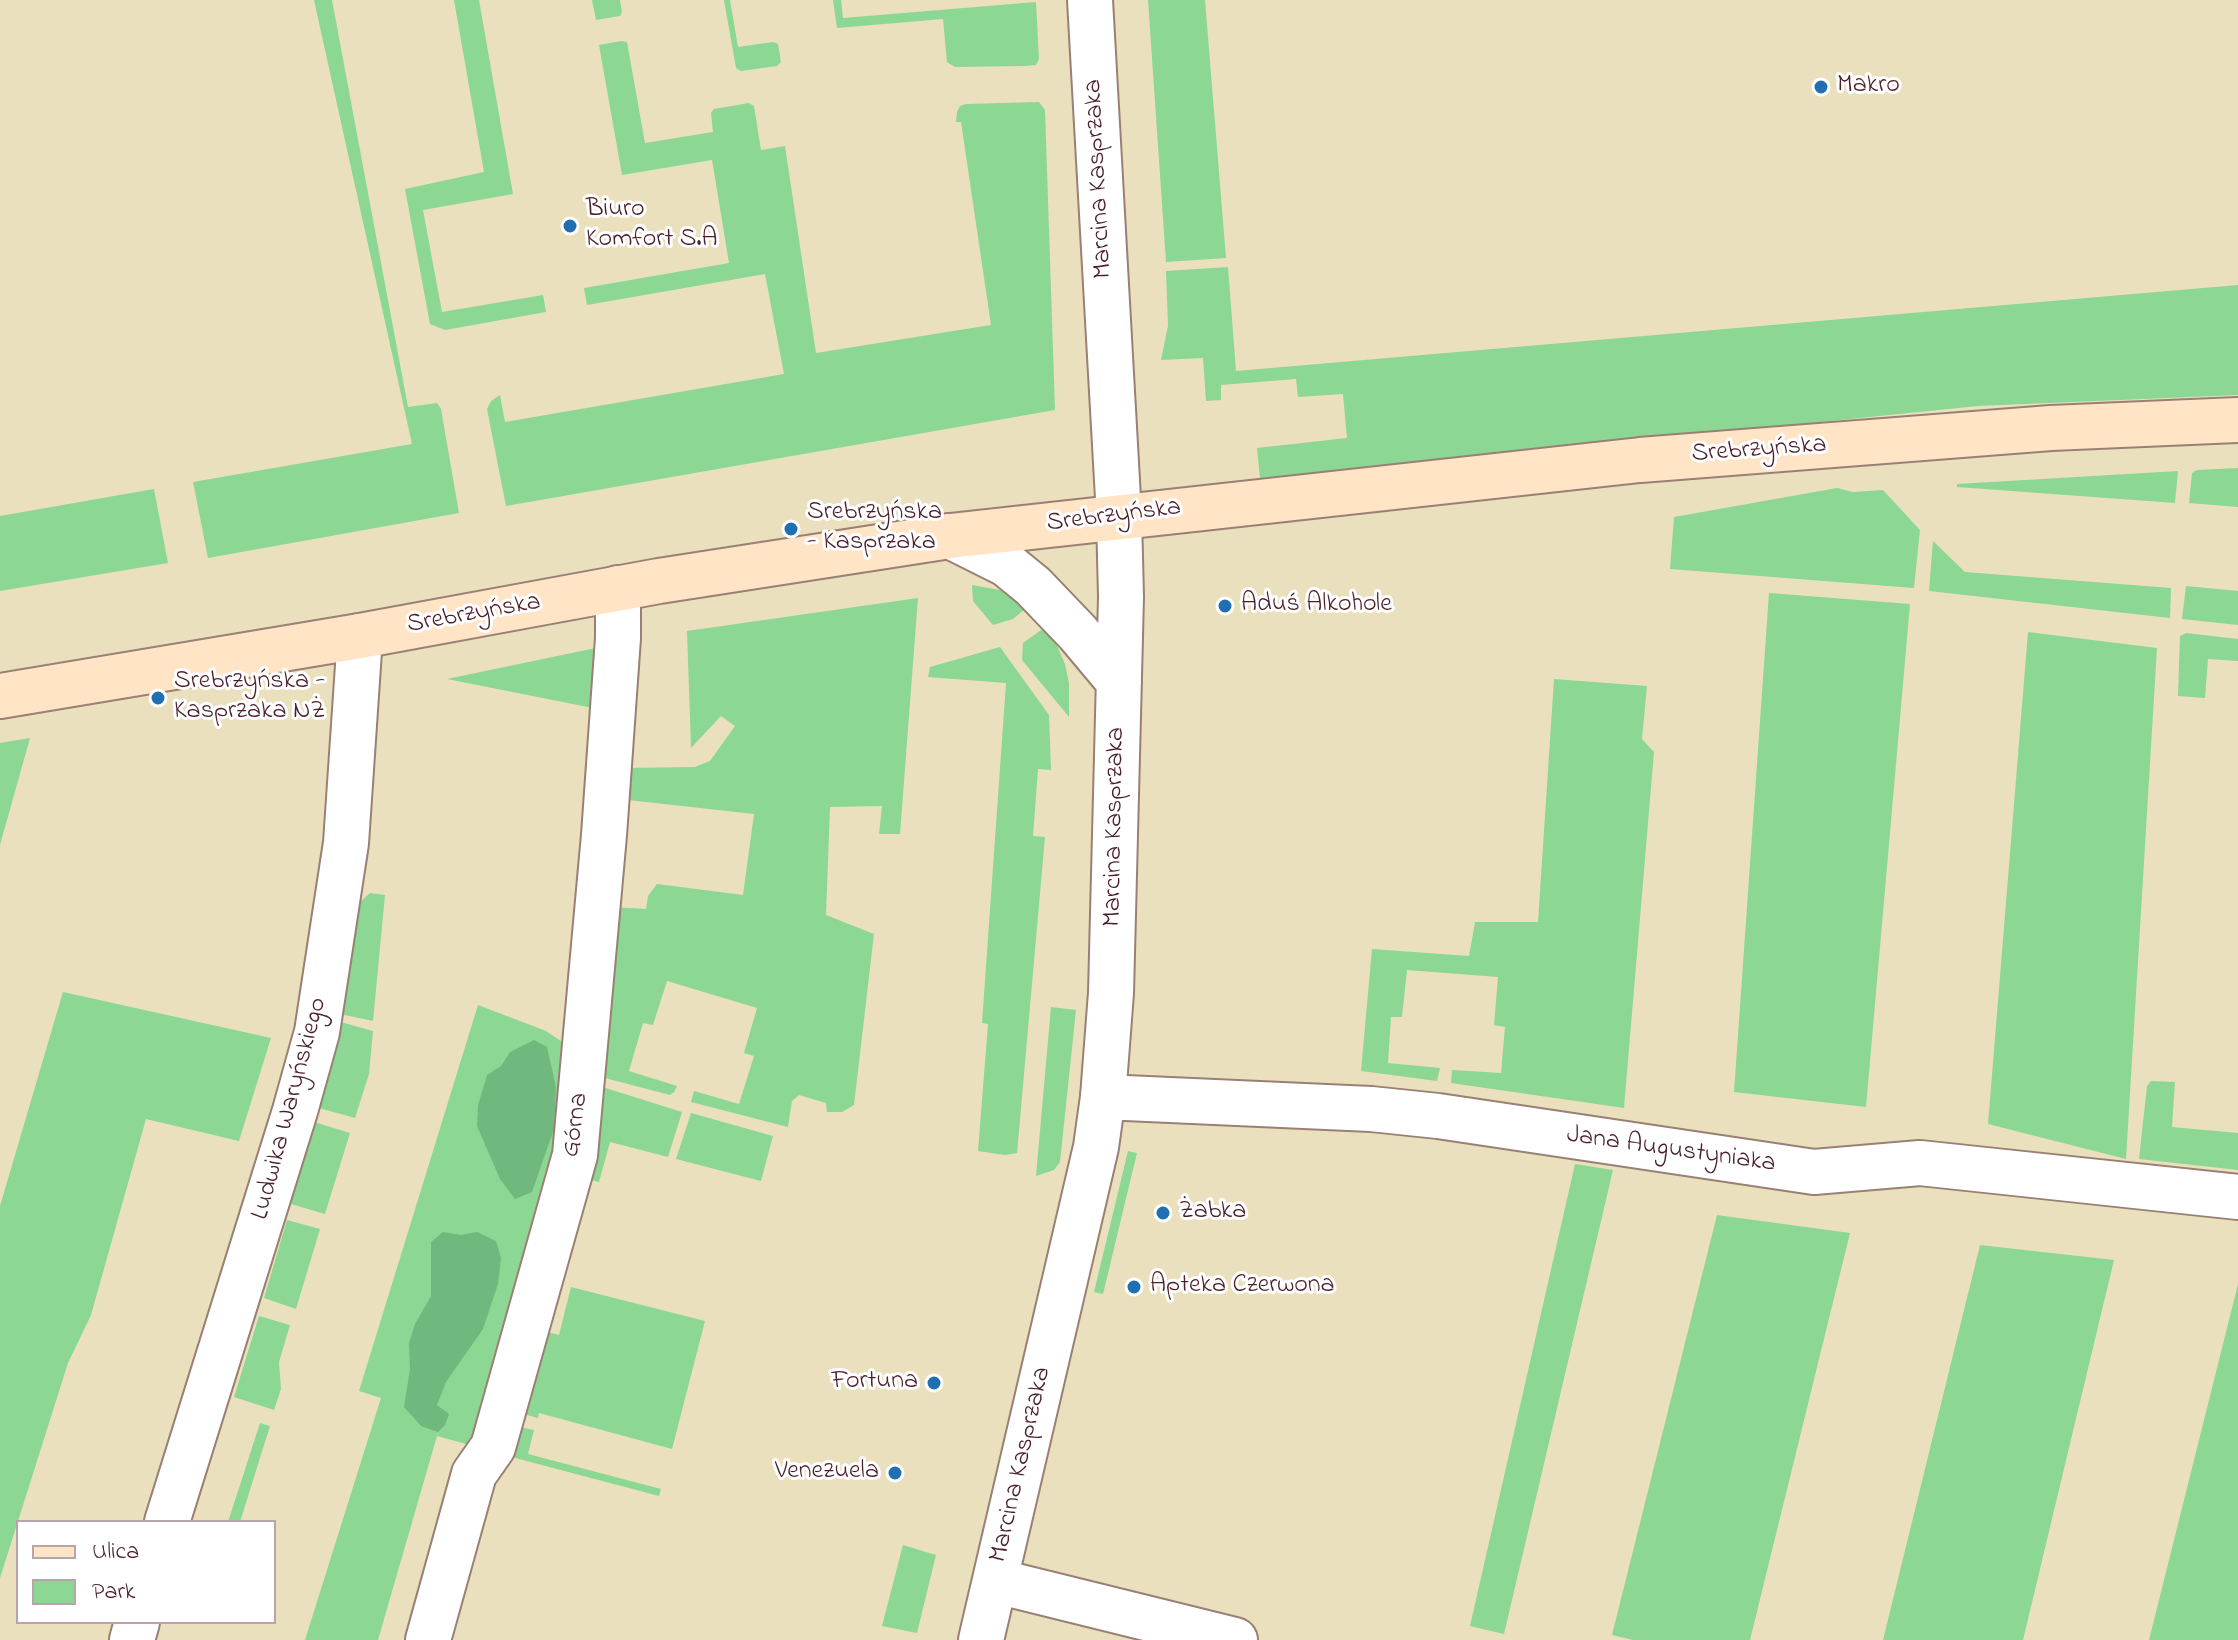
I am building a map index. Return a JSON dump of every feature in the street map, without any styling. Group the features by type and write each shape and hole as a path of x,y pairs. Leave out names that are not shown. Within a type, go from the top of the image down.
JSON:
{"main road":[{"name":"Srebrzyńska","path":"0,696 360,636 795,558 950,536 1640,460 2051,428 2238,420"}],"street":[{"name":"Marcina Kasprzaka","path":"981,1640 1084,1204 1103,1097 1111,993 1116,870 1119,516 1090,0"},
{"path":"950,536 1006,564 1033,586 1119,682"},
{"name":"Górna","path":"428,1640 474,1474 493,1447 575,1155 601,866 618,638 618,588"},
{"name":"Ludwika Waryńskiego","path":"168,1520 317,1032 346,843 360,636"},
{"name":"Jana Augustyniaka","path":"1103,1097 1371,1109 1438,1116 1814,1172 1920,1163 2238,1197"},
{"path":"996,1581 1235,1640"}],"green space":[{"path":"314,0 332,0 408,407 437,403 441,409 459,513 208,558 193,482 412,444"},
{"path":"454,0 479,0 513,194 423,210 442,312 543,295 546,312 445,330 430,324 405,189 484,172"},
{"path":"592,0 620,0 622,12 620,16 596,20"},
{"path":"724,0 730,0 738,47 778,44 781,62 777,66 741,71 736,68"},
{"path":"833,0 841,0 843,18 1036,2 1039,59 1036,65 955,67 947,62 943,19 837,28"},
{"path":"1148,0 1205,0 1226,258 1166,262"},
{"path":"627,42 645,143 713,132 711,113 714,109 749,103 754,106 761,150 785,146 816,353 991,325 961,122 956,122 957,112 960,106 966,104 1039,102 1045,110 1055,410 506,506 487,409 491,401 500,395 505,422 784,374 765,274 587,305 584,288 729,263 712,160 622,175 599,45"},
{"path":"1228,267 1236,371 2238,285 2238,395 1978,406 1260,479 1257,448 1347,438 1343,394 1298,397 1296,379 1221,385 1221,400 1206,401 1203,358 1161,360 1168,326 1166,271"},
{"path":"2238,468 2238,507 2189,503 2192,473 2197,470"},
{"path":"2178,471 2175,503 1957,487 1957,484"},
{"path":"1837,488 1853,492 1883,490 1920,530 1914,588 1670,569 1674,517"},
{"path":"154,489 168,563 0,591 0,516"},
{"path":"1933,541 1965,572 2171,588 2170,618 1929,591"},
{"path":"972,585 1005,591 1026,608 1013,619 993,625 973,601"},
{"path":"2186,586 2238,591 2238,625 2182,619"},
{"path":"1769,593 1910,604 1866,1107 1734,1092"},
{"path":"918,598 900,834 879,834 882,806 830,807 826,915 874,934 854,1105 842,1112 827,1112 826,1103 799,1095 792,1101 788,1127 691,1102 694,1091 739,1104 754,1056 744,1053 757,1008 667,981 653,1025 643,1023 629,1071 677,1086 674,1092 670,1095 601,1077 611,907 646,909 648,896 657,884 743,895 754,814 619,799 621,768 695,767 710,761 735,726 721,716 691,748 687,631"},
{"path":"1048,625 1065,664 1069,683 1069,717 1022,660 1023,643"},
{"path":"2028,632 2157,648 2126,1159 1988,1124"},
{"path":"2186,633 2238,639 2238,661 2208,659 2205,698 2178,696 2180,636"},
{"path":"610,645 603,710 447,679"},
{"path":"1000,647 1049,715 1051,770 1038,769 1033,836 1045,837 1017,1153 1005,1155 978,1151 988,1024 982,1023 1006,683 928,677 930,667"},
{"path":"1554,679 1647,686 1642,739 1654,752 1624,1108 1451,1083 1452,1070 1501,1073 1505,1027 1494,1025 1498,977 1407,970 1402,1017 1391,1017 1388,1063 1440,1068 1437,1081 1361,1071 1372,949 1469,956 1475,922 1538,922"},
{"path":"30,738 0,845 0,743"},
{"path":"370,893 385,895 373,1021 340,1014 360,902"},
{"path":"63,992 271,1038 239,1141 146,1119 91,1315 68,1363 0,1578 0,1206"},
{"path":"478,1005 546,1031 566,1047 561,1152 477,1447 437,1436 378,1640 305,1640 381,1398 359,1391"},
{"path":"1051,1007 1076,1010 1060,1162 1054,1170 1036,1176"},
{"path":"337,1021 373,1031 369,1074 355,1118 319,1108"},
{"path":"534,1040 547,1047 556,1087 554,1129 532,1192 515,1199 500,1179 477,1126 478,1105 487,1075 501,1066 510,1052"},
{"path":"2151,1081 2175,1082 2172,1127 2238,1133 2238,1170 2139,1159 2147,1086"},
{"path":"596,1085 682,1112 668,1157 610,1142 599,1182 586,1179"},
{"path":"691,1113 773,1136 761,1181 676,1159"},
{"path":"314,1122 350,1133 325,1214 291,1204"},
{"path":"1128,1151 1137,1153 1103,1294 1094,1292"},
{"path":"1575,1164 1613,1170 1504,1634 1470,1626"},
{"path":"1717,1215 1850,1233 1750,1640 1633,1640 1612,1635"},
{"path":"287,1220 320,1229 296,1309 264,1298"},
{"path":"443,1232 461,1235 477,1232 496,1241 501,1258 498,1284 483,1329 446,1382 437,1405 449,1414 438,1432 421,1426 404,1407 410,1369 409,1343 415,1324 431,1296 431,1242"},
{"path":"1980,1245 2114,1260 2023,1640 1883,1640"},
{"path":"2238,1284 2238,1640 2149,1640"},
{"path":"571,1287 705,1321 672,1449 539,1413 538,1418 516,1412 537,1329 559,1335"},
{"path":"259,1316 290,1325 279,1362 281,1389 274,1410 234,1397"},
{"path":"260,1423 270,1426 241,1520 229,1520"},
{"path":"511,1425 534,1430 528,1454 661,1489 659,1496 504,1455"},
{"path":"903,1545 936,1555 917,1633 882,1626"}],"place":[{"name":"Makro","path":"1821,87"},
{"name":"Biuro Komfort S.A","path":"570,226"},
{"name":"Srebrzyńska - Kasprzaka","path":"791,529"},
{"name":"Aduś Alkohole","path":"1225,606"},
{"name":"Srebrzyńska - Kasprzaka NŻ","path":"158,698"},
{"name":"Żabka","path":"1163,1213"},
{"name":"Apteka Czerwona","path":"1134,1287"},
{"name":"Fortuna","path":"934,1383"},
{"name":"Venezuela","path":"895,1473"}]}
